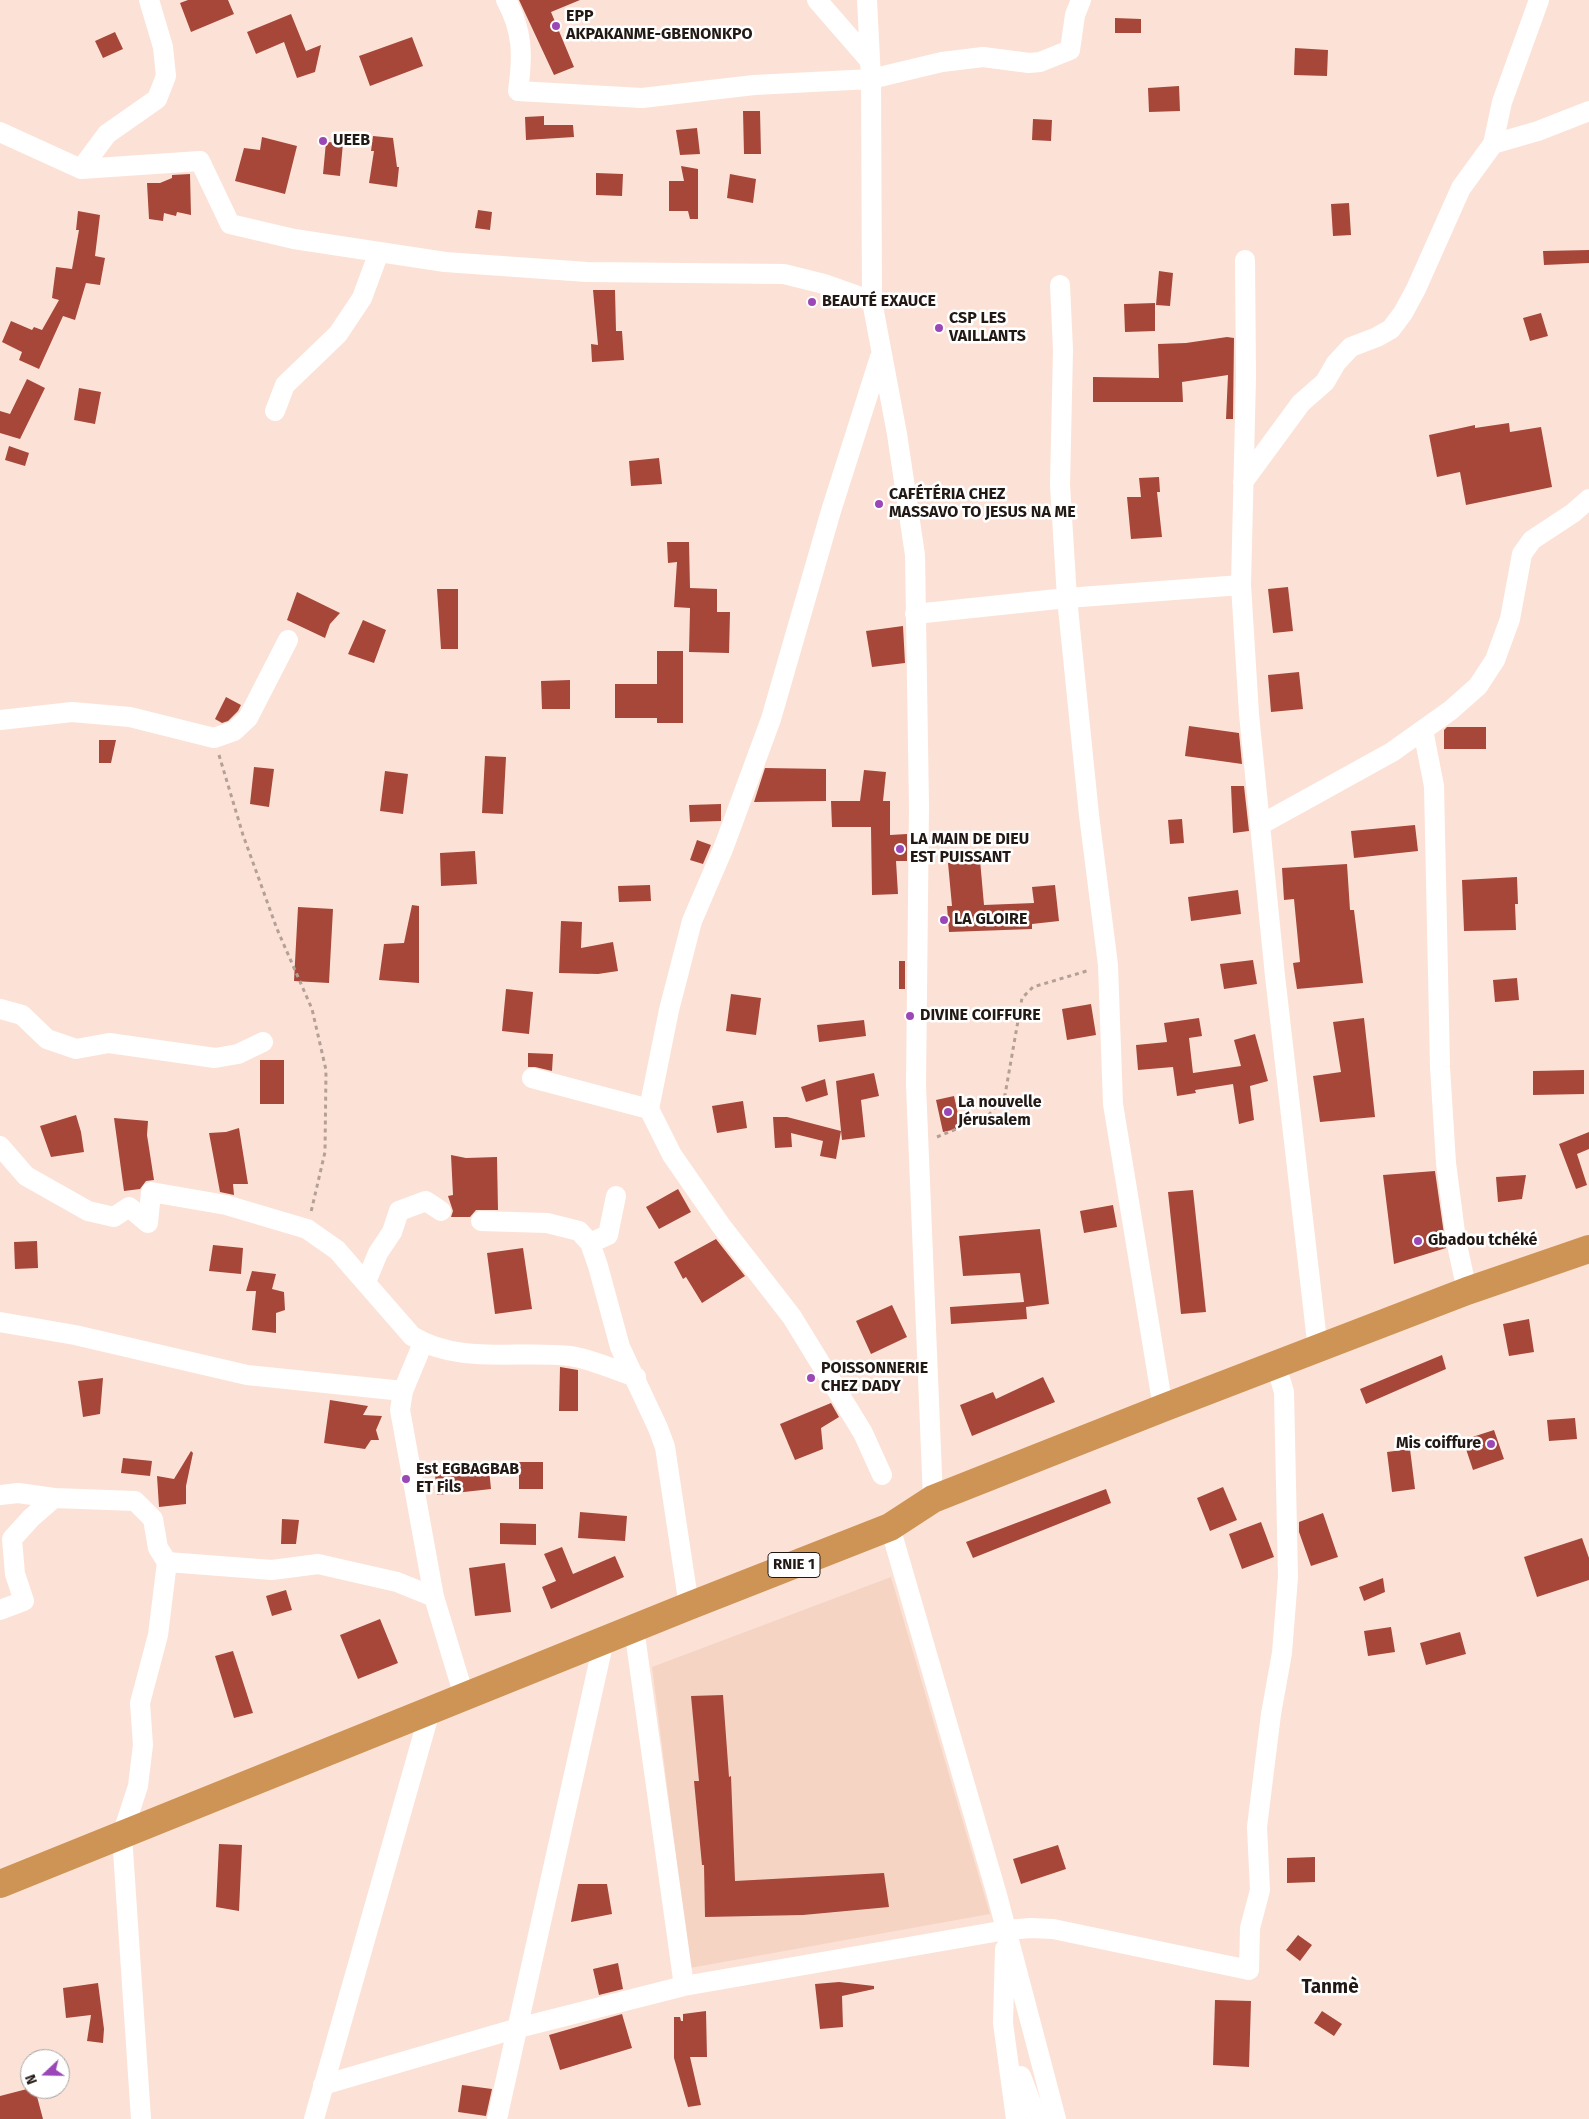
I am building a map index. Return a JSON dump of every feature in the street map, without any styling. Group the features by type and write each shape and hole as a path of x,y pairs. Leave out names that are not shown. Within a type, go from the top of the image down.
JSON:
{"highway":[{"name":"RNIE 1","path":"0,1884 464,1696 890,1527 933,1500 1163,1408 1318,1350 1467,1291 1589,1249"}],"street":[{"path":"81,169 107,134 156,99 166,76 163,47 149,0"},
{"path":"506,0 516,19 522,61 518,91 642,98 983,57 1040,62 1070,50 1075,14 1081,0"},
{"path":"817,0 870,70"},
{"path":"867,0 870,70 872,301 897,434 915,555 919,807 916,1085 933,1500"},
{"path":"1243,482 1301,404 1324,382 1336,363 1351,346 1377,337 1391,329 1403,313 1461,188 1493,144 1502,102 1539,0"},
{"path":"1493,144 1538,131 1589,111"},
{"path":"0,132 81,169 200,161 230,224 294,239 445,262 587,272 784,274 824,284 872,301"},
{"path":"275,411 285,386 338,334 362,298 379,252"},
{"path":"1244,260 1246,376 1241,585 1249,714 1318,1350"},
{"path":"1060,285 1063,350 1060,485 1067,598 1088,815 1108,965 1113,1104 1163,1408"},
{"path":"881,355 831,511 771,719 724,849 692,921 669,1010 649,1108 678,1163 722,1227 792,1317 863,1433 882,1475"},
{"path":"1260,825 1392,752 1451,710 1478,686 1495,660 1510,619 1522,554 1532,540 1574,513 1589,499"},
{"path":"915,614 1067,598 1241,585"},
{"path":"0,720 72,712 130,717 214,738 234,731 248,718 288,640"},
{"path":"1423,730 1434,786 1440,1067 1446,1163 1456,1240 1467,1291"},
{"path":"0,1008 22,1015 47,1039 76,1049 109,1042 215,1058 238,1054 264,1042"},
{"path":"532,1078 649,1108"},
{"path":"0,1146 26,1176 88,1211 114,1217 129,1207 148,1223 151,1192 226,1205 307,1229 336,1250 412,1336 423,1343 444,1350 486,1356 572,1357 636,1377"},
{"path":"590,1243 608,1235 616,1196"},
{"path":"366,1282 378,1253 392,1232 399,1211 426,1201 441,1211"},
{"path":"481,1221 547,1223 579,1231 590,1243 620,1347 636,1377 664,1447 689,1606"},
{"path":"0,1322 75,1335 247,1375 403,1391"},
{"path":"423,1343 403,1391 400,1410 434,1597 464,1696"},
{"path":"323,2085 518,2028 684,1986 1006,1930 1053,1929 1249,1970 1250,1928 1260,1890 1257,1827 1271,1714 1282,1653 1288,1577 1284,1392 1276,1365"},
{"path":"0,1495 18,1493 54,1498 135,1501 153,1519 158,1548 167,1562 158,1636 140,1703 143,1744 138,1786 122,1835 141,2119"},
{"path":"0,1610 24,1601 15,1574 12,1539 31,1518 54,1498"},
{"path":"890,1527 1006,1930 1056,2119"},
{"path":"167,1562 272,1570 318,1564 397,1582 434,1597"},
{"path":"634,1628 684,1986"},
{"path":"497,2119 604,1640"},
{"path":"314,2119 430,1711"},
{"path":"1006,1930 1002,1996 1003,2023 1016,2119"},
{"path":"1021,2076 1037,2119"}],"path":[{"path":"214,738 249,852 277,929 312,1008 326,1070 325,1152 307,1229"},
{"path":"918,1145 988,1116 1005,1095 1018,1011 1022,998 1033,987 1108,965"}],"shaded area":[{"path":"891,1577 990,1914 690,1968 652,1667"}],"building":[{"path":"188,0 228,0 234,14 191,32 180,3"},
{"path":"519,0 580,0 551,12 574,67 554,75"},
{"path":"291,14 306,51 321,45 315,72 297,78 284,42 256,54 247,32"},
{"path":"1115,18 1141,19 1141,33 1115,33"},
{"path":"115,32 123,49 103,58 95,41"},
{"path":"412,37 423,66 370,86 359,56"},
{"path":"1295,48 1328,50 1327,76 1294,75"},
{"path":"1179,86 1180,111 1149,112 1148,88"},
{"path":"743,111 760,111 761,154 744,154"},
{"path":"544,116 544,125 573,125 574,137 526,140 525,117"},
{"path":"1033,119 1052,120 1051,141 1032,140"},
{"path":"697,128 700,154 680,155 676,130"},
{"path":"373,136 393,138 397,167 399,167 397,187 369,183 374,151 371,151"},
{"path":"262,137 297,146 285,194 235,181 244,148 260,150"},
{"path":"326,142 343,143 340,176 323,174"},
{"path":"681,166 698,169 698,219 690,219 688,211 669,211 669,181 684,181"},
{"path":"596,173 623,174 622,196 596,195"},
{"path":"190,174 191,215 177,212 176,216 164,213 163,221 149,219 147,183 160,183 172,178 172,175"},
{"path":"730,174 756,179 753,203 727,198"},
{"path":"1349,203 1351,235 1333,236 1331,204"},
{"path":"478,210 492,212 490,230 475,228"},
{"path":"78,211 100,215 95,256 105,258 100,285 86,283 75,320 63,316 39,369 19,360 22,352 2,342 11,321 32,330 34,327 42,330 59,300 52,298 56,267 72,269 79,230 76,230"},
{"path":"1589,250 1589,263 1544,265 1543,251"},
{"path":"1159,271 1173,273 1170,306 1156,305"},
{"path":"593,290 615,290 616,331 622,331 624,360 592,362 591,344 598,345"},
{"path":"1155,303 1155,331 1125,332 1124,304"},
{"path":"1541,313 1548,336 1530,341 1523,318"},
{"path":"1227,337 1234,338 1233,419 1226,419 1228,375 1182,382 1183,402 1093,402 1093,377 1159,378 1158,344 1186,343"},
{"path":"27,379 45,388 20,439 0,433 0,411 10,414"},
{"path":"79,388 101,392 95,424 74,420"},
{"path":"1509,423 1510,432 1541,427 1552,487 1466,505 1460,472 1437,477 1429,435 1475,425 1475,428"},
{"path":"9,446 29,453 25,466 5,460"},
{"path":"659,458 662,484 631,486 629,461"},
{"path":"1159,477 1160,492 1157,492 1162,537 1131,539 1127,497 1141,497 1139,478"},
{"path":"667,542 689,542 690,588 717,589 717,612 730,612 729,653 689,652 690,608 674,607 677,562 668,563"},
{"path":"1288,587 1293,631 1273,633 1268,589"},
{"path":"437,589 458,589 458,649 441,649"},
{"path":"297,592 340,613 330,624 325,638 287,620"},
{"path":"363,620 386,630 374,663 348,654"},
{"path":"903,626 905,663 872,667 866,631"},
{"path":"657,651 683,651 683,723 657,723 657,718 615,718 615,684 657,684"},
{"path":"1299,672 1303,709 1271,712 1268,675"},
{"path":"570,680 570,709 542,709 541,681"},
{"path":"226,697 241,705 228,721 222,723 215,719"},
{"path":"1189,726 1239,733 1242,764 1185,756"},
{"path":"1447,727 1486,727 1486,749 1444,749 1444,730"},
{"path":"99,740 116,740 111,763 99,763"},
{"path":"485,756 506,757 503,814 482,813"},
{"path":"254,767 274,769 269,807 250,804"},
{"path":"765,768 826,769 826,801 754,802"},
{"path":"864,770 886,772 883,801 890,801 890,835 907,834 907,861 896,861 898,894 872,895 871,827 832,827 831,801 860,801"},
{"path":"385,771 408,774 403,814 380,811"},
{"path":"1231,786 1244,786 1249,831 1233,833"},
{"path":"721,804 721,821 690,822 689,805"},
{"path":"1182,819 1184,843 1170,844 1168,820"},
{"path":"1415,825 1418,851 1354,858 1351,831"},
{"path":"697,840 711,845 703,864 690,860"},
{"path":"475,851 477,884 441,886 440,853"},
{"path":"980,860 984,905 1034,903 1032,887 1055,885 1059,921 1032,924 1032,929 949,932 947,906 952,906 948,863"},
{"path":"1347,864 1350,910 1354,910 1363,983 1297,989 1293,963 1300,962 1294,899 1284,900 1282,868"},
{"path":"1517,877 1518,904 1515,904 1516,930 1464,931 1462,880"},
{"path":"650,885 651,901 619,902 618,886"},
{"path":"1238,890 1241,914 1191,921 1188,897"},
{"path":"412,905 419,906 419,983 379,980 384,944 404,943"},
{"path":"298,907 333,909 329,983 294,981"},
{"path":"561,921 582,922 581,948 613,942 618,971 598,974 559,973"},
{"path":"1253,960 1257,984 1224,989 1220,964"},
{"path":"899,961 905,961 905,989 899,989"},
{"path":"1517,978 1519,1000 1495,1002 1493,980"},
{"path":"506,989 533,992 529,1034 502,1031"},
{"path":"731,994 761,998 756,1035 726,1031"},
{"path":"1091,1004 1096,1035 1067,1040 1062,1009"},
{"path":"1199,1018 1202,1036 1189,1038 1193,1073 1241,1066 1234,1040 1255,1034 1268,1081 1250,1086 1254,1120 1239,1124 1233,1084 1195,1090 1196,1093 1177,1096 1173,1067 1138,1070 1136,1045 1167,1042 1164,1023"},
{"path":"1364,1018 1375,1117 1320,1122 1313,1076 1341,1072 1333,1022"},
{"path":"864,1020 866,1036 819,1042 817,1025"},
{"path":"528,1053 553,1054 552,1071 528,1067"},
{"path":"260,1060 284,1060 284,1104 260,1104"},
{"path":"1584,1070 1584,1094 1533,1095 1533,1071"},
{"path":"874,1073 879,1096 861,1100 865,1137 842,1140 836,1081"},
{"path":"825,1079 828,1095 806,1102 801,1087"},
{"path":"954,1096 961,1128 943,1132 936,1100"},
{"path":"743,1101 747,1128 717,1133 712,1106"},
{"path":"76,1115 84,1152 51,1157 40,1126"},
{"path":"773,1117 787,1117 841,1131 836,1159 820,1156 823,1141 791,1133 792,1147 775,1148"},
{"path":"114,1118 148,1121 147,1135 154,1180 146,1181 140,1189 124,1191"},
{"path":"239,1128 248,1184 233,1184 234,1195 220,1192 209,1133 226,1132"},
{"path":"1589,1132 1589,1149 1577,1154 1587,1185 1576,1189 1559,1144"},
{"path":"451,1155 466,1158 497,1157 498,1210 476,1210 470,1217 451,1217 453,1211 448,1196 453,1195"},
{"path":"1435,1171 1446,1248 1394,1264 1383,1175"},
{"path":"1526,1175 1522,1199 1498,1202 1496,1177"},
{"path":"678,1189 691,1212 659,1229 646,1207"},
{"path":"1193,1190 1206,1312 1181,1314 1168,1192"},
{"path":"1113,1205 1117,1227 1084,1233 1080,1211"},
{"path":"1040,1229 1049,1304 1026,1307 1027,1319 951,1324 950,1307 1024,1302 1020,1273 963,1276 959,1236"},
{"path":"716,1239 745,1276 702,1303 686,1277 683,1279 674,1262"},
{"path":"37,1241 38,1268 15,1269 14,1242"},
{"path":"213,1245 243,1248 241,1274 209,1271"},
{"path":"523,1248 532,1309 495,1314 487,1253"},
{"path":"252,1271 276,1274 272,1289 284,1292 285,1310 276,1313 276,1333 252,1330 256,1291 246,1291"},
{"path":"892,1305 907,1337 871,1354 856,1321"},
{"path":"1529,1319 1534,1352 1509,1356 1503,1324"},
{"path":"1442,1355 1446,1369 1366,1404 1360,1389"},
{"path":"560,1367 578,1370 578,1411 559,1411"},
{"path":"1043,1377 1055,1402 972,1436 960,1405 993,1392 996,1399"},
{"path":"103,1378 100,1414 83,1417 78,1381"},
{"path":"330,1400 368,1406 363,1415 382,1416 376,1430 379,1440 371,1440 365,1449 324,1443"},
{"path":"831,1403 839,1417 821,1428 823,1449 795,1460 780,1424"},
{"path":"1575,1418 1577,1439 1549,1441 1547,1420"},
{"path":"1494,1430 1504,1459 1473,1470 1463,1440"},
{"path":"1410,1449 1415,1489 1392,1492 1387,1452"},
{"path":"191,1451 193,1453 186,1486 186,1504 159,1507 157,1476 174,1479"},
{"path":"123,1458 152,1461 150,1476 121,1473"},
{"path":"519,1462 543,1462 543,1489 519,1489"},
{"path":"489,1469 491,1489 437,1495 435,1474"},
{"path":"1223,1487 1237,1520 1210,1531 1197,1498"},
{"path":"1106,1489 1111,1503 973,1558 966,1542"},
{"path":"580,1512 627,1516 625,1541 578,1538"},
{"path":"1323,1513 1338,1557 1311,1566 1299,1532 1299,1522"},
{"path":"282,1519 299,1520 296,1544 281,1544"},
{"path":"1261,1522 1274,1557 1242,1569 1229,1534"},
{"path":"500,1523 536,1524 536,1545 500,1544"},
{"path":"1582,1538 1589,1558 1589,1580 1537,1597 1524,1557"},
{"path":"562,1547 573,1574 615,1556 624,1577 551,1609 542,1587 556,1581 544,1554"},
{"path":"505,1563 511,1612 475,1616 469,1568"},
{"path":"1383,1578 1385,1592 1364,1601 1359,1587"},
{"path":"286,1590 292,1610 272,1616 266,1596"},
{"path":"380,1619 398,1663 358,1679 340,1635"},
{"path":"1391,1627 1395,1652 1368,1656 1364,1631"},
{"path":"1460,1632 1466,1654 1426,1665 1420,1643"},
{"path":"233,1651 253,1713 234,1718 215,1656"},
{"path":"723,1695 729,1777 731,1776 735,1881 884,1873 889,1907 803,1915 705,1917 704,1865 702,1865 694,1781 699,1781 691,1696"},
{"path":"219,1844 242,1845 239,1911 216,1907"},
{"path":"1058,1845 1066,1869 1021,1884 1013,1859"},
{"path":"1315,1857 1315,1882 1287,1883 1287,1858"},
{"path":"578,1884 607,1884 612,1914 571,1922"},
{"path":"1298,1935 1312,1945 1300,1961 1286,1950"},
{"path":"618,1963 623,1989 599,1995 593,1969"},
{"path":"839,1982 874,1986 874,1989 842,1996 843,2027 820,2029 815,1984"},
{"path":"98,1983 104,2029 103,2043 87,2041 91,2015 66,2018 63,1988"},
{"path":"1215,2000 1251,2001 1249,2067 1213,2065"},
{"path":"706,2011 707,2057 690,2057 701,2105 688,2107 674,2058 674,2017 680,2017 681,2021 683,2021 683,2014"},
{"path":"1322,2011 1342,2024 1334,2036 1314,2023"},
{"path":"622,2014 632,2048 560,2070 549,2035"},
{"path":"462,2085 492,2089 486,2116 458,2112"},
{"path":"20,2091 20,2099 38,2099 43,2119 0,2119 0,2096"}],"place":[{"name":"EPP AKPAKANME-GBENONKPO","path":"556,26"},
{"name":"UEEB","path":"323,141"},
{"name":"BEAUTÉ EXAUCE","path":"812,302"},
{"name":"CSP LES VAILLANTS","path":"939,328"},
{"name":"CAFÉTÉRIA CHEZ MASSAVO TO JESUS NA ME","path":"879,504"},
{"name":"LA MAIN DE DIEU EST PUISSANT","path":"900,849"},
{"name":"LA GLOIRE","path":"944,920"},
{"name":"DIVINE COIFFURE","path":"910,1016"},
{"name":"La nouvelle Jérusalem","path":"948,1112"},
{"name":"Gbadou tchéké","path":"1418,1241"},
{"name":"POISSONNERIE CHEZ DADY","path":"811,1378"},
{"name":"Mis coiffure","path":"1491,1444"},
{"name":"Est EGBAGBAB ET Fils","path":"406,1479"}],"district":[{"name":"Tanmè","path":"1330,1988"}]}
